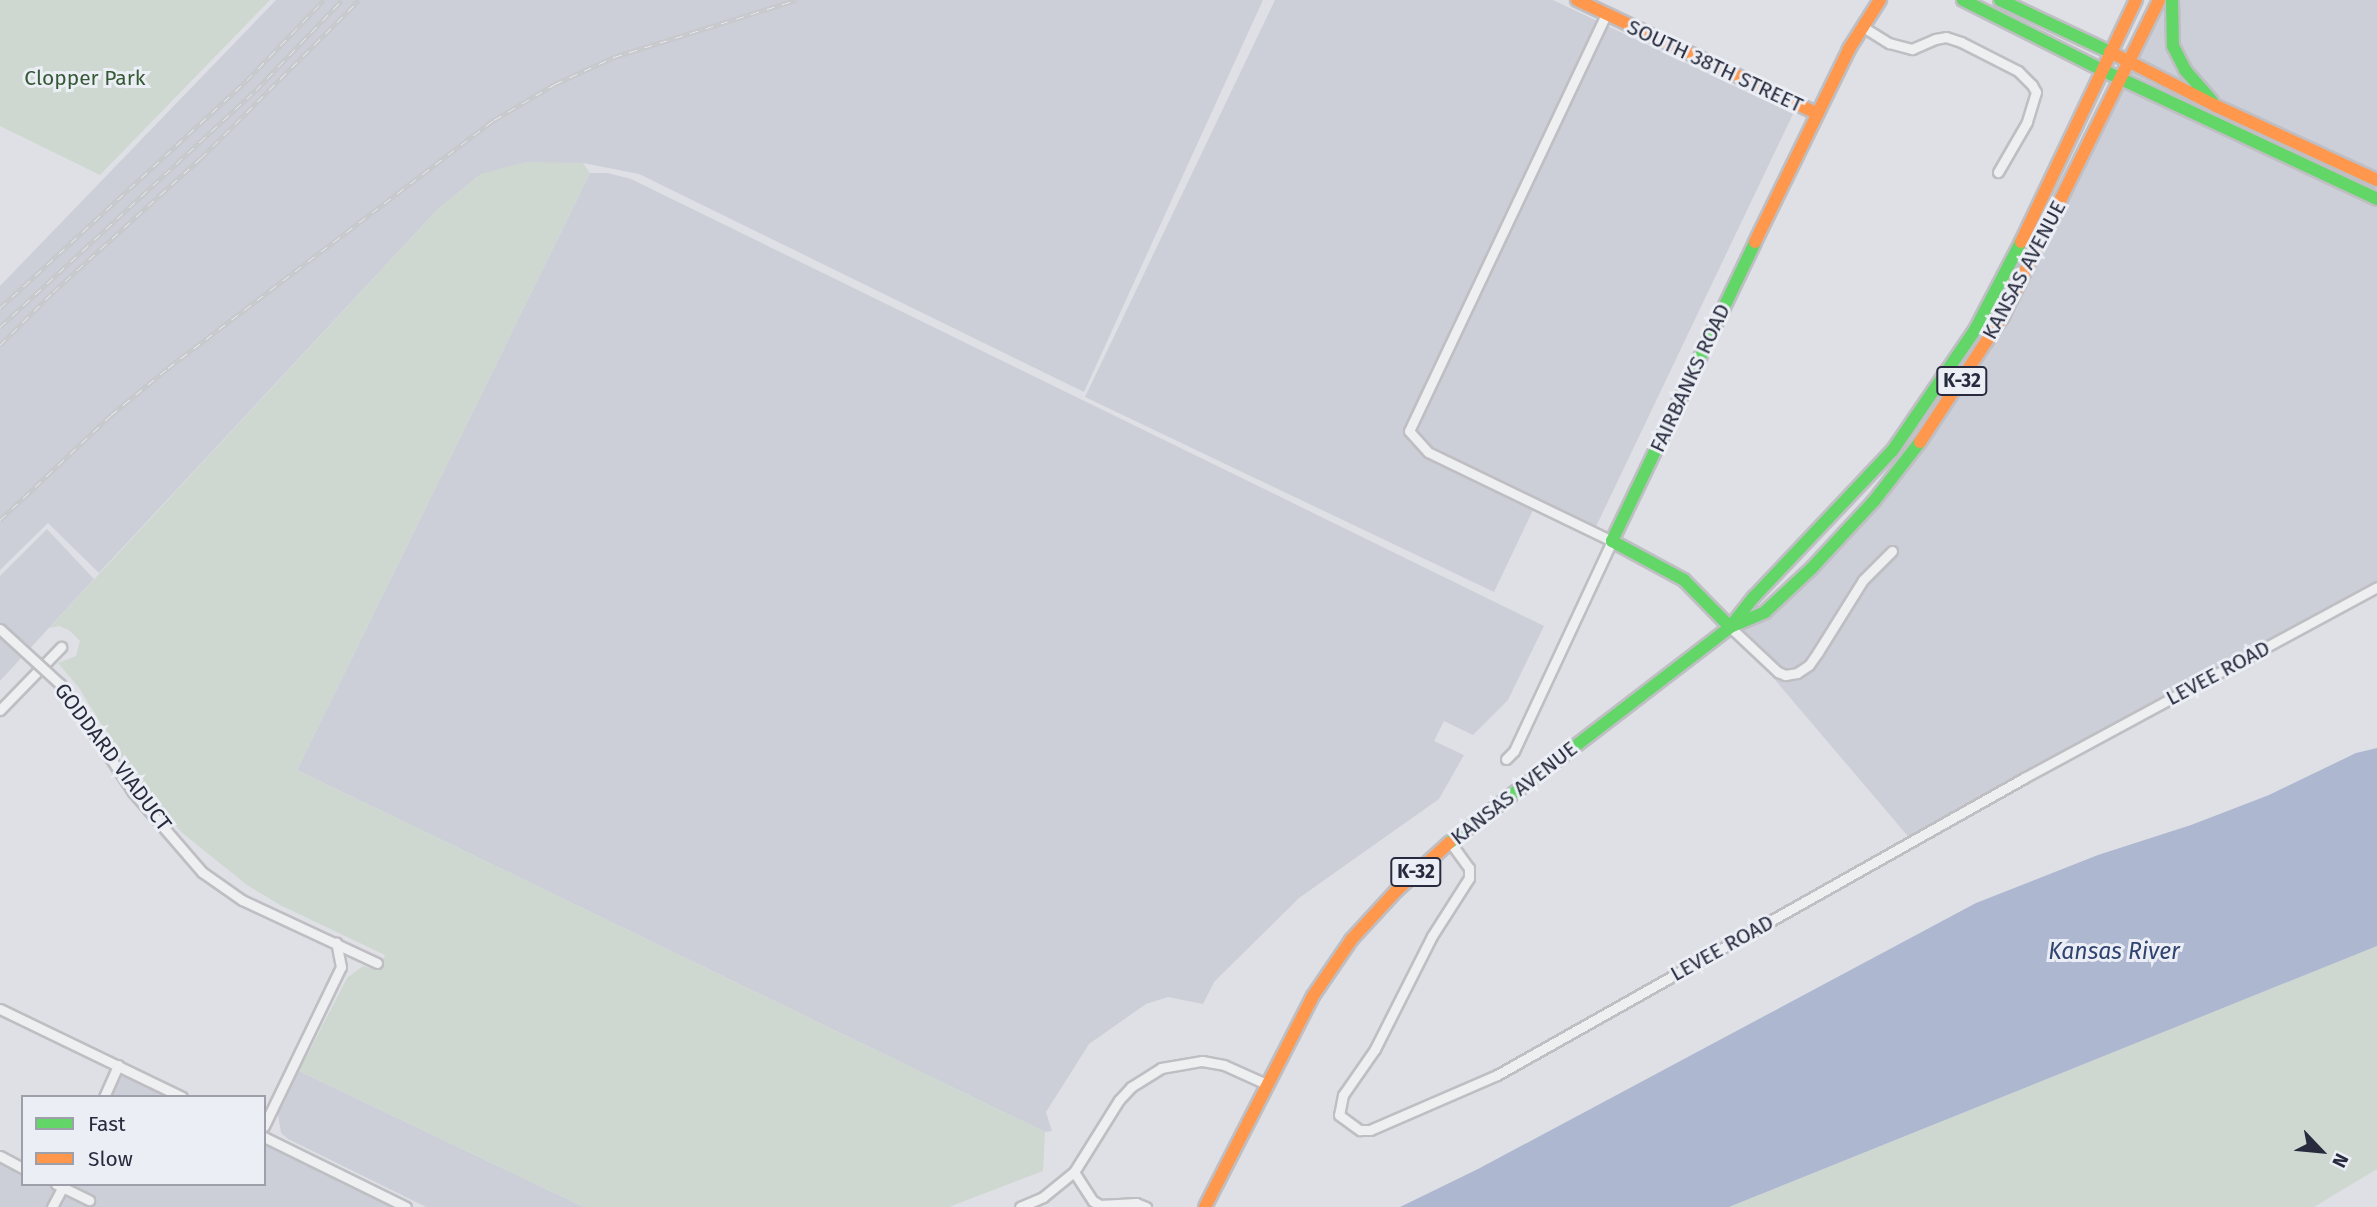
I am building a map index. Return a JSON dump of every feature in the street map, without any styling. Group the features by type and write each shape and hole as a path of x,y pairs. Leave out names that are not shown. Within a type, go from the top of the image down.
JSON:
{"main road":[{"name":"SOUTH 38TH STREET","path":"1577,0 1816,113"},
{"name":"FAIRBANKS ROAD","path":"1612,541 1816,113 1880,0"},
{"path":"1963,0 2102,70 2377,199"},
{"path":"2000,0 2216,106 2377,180"},
{"name":"KANSAS AVENUE","path":"1730,628 1754,597 1893,450 1975,330 2011,264 2136,0"},
{"name":"KANSAS AVENUE","path":"1205,1207 1313,996 1351,940 1396,891 1450,842 1730,628 1765,612 1811,569 1874,501 1925,435 2003,316 2159,0"},
{"path":"2172,0 2173,46 2185,70 2216,106"},
{"path":"1612,541 1684,580 1730,628"}],"street":[{"path":"1606,14 1409,431 1428,452 1612,541"},
{"path":"1863,27 1904,48 1912,49 1946,37 1961,42 2018,71 2032,85 2036,92 2027,122 1998,172"},
{"name":"FAIRBANKS ROAD","path":"1506,759 1514,751 1612,541"},
{"path":"1730,628 1778,672 1785,675 1797,673 1809,665 1863,580 1892,551"},
{"name":"LEVEE ROAD","path":"1450,842 1469,868 1469,878 1432,936 1375,1049 1343,1095 1339,1115 1360,1130 1370,1130 1497,1075 2001,791 2377,587"},
{"name":"GODDARD VIADUCT","path":"0,629 60,684 132,792 202,872 242,900 377,963"},
{"path":"0,710 61,647"},
{"path":"266,1122 341,967 336,942"},
{"path":"0,1009 178,1095"},
{"path":"1020,1207 1043,1197 1074,1172 1119,1100 1131,1087 1161,1068 1202,1061 1224,1065 1266,1084"},
{"path":"105,1095 118,1065"},
{"path":"266,1138 406,1207"},
{"path":"0,1156 21,1167"},
{"path":"1074,1172 1093,1200 1100,1205 1136,1203 1146,1207"},
{"path":"52,1207 61,1186"},
{"path":"63,1186 89,1200"}],"shaded area":[{"path":"276,0 1263,0 1084,392 639,174 583,163 481,174 438,209 99,573 48,523 0,570 0,286"},
{"path":"1275,0 1553,0 1793,114 1592,535 1534,508 1494,592 1085,397"},
{"path":"2159,0 2377,0 2377,582 1912,841 1730,627 1765,612 1811,569 1967,374"},
{"path":"590,173 608,173 631,179 1544,626 1508,700 1473,735 1444,721 1434,741 1464,755 1439,799 1299,898 1214,982 1203,1004 1168,997 1146,1004 1089,1044 1046,1112 1052,1131 1045,1132 297,770"},
{"path":"47,529 94,579 0,681 0,576"},
{"path":"299,1071 584,1207 426,1207 288,1139 281,1133 278,1114"},
{"path":"124,1074 128,1075 168,1095 110,1095 117,1080"},
{"path":"266,1143 395,1207 0,1207 0,1161 21,1171 21,1186 51,1186 63,1192 67,1186 266,1186"}],"green space":[{"name":"Clopper Park","path":"0,0 270,0 100,175 0,126"},
{"path":"525,162 583,163 590,173 297,770 1045,1132 1043,1171 949,1207 584,1207 299,1071 347,978 363,966 378,970 385,955 280,905 247,885 181,832 129,769 79,688 58,663 76,656 80,641 69,630 59,626 49,628 438,209 481,174"},
{"path":"2377,946 2377,1169 2314,1207 1729,1207"}],"water":[{"name":"Kansas River","path":"2377,748 2377,946 1729,1207 1400,1207 1478,1169 1976,903 2098,855 2191,825 2269,795 2356,753"}],"railway":[{"path":"0,308 247,80 324,0"},
{"path":"0,327 256,90 342,0"},
{"path":"0,345 53,292 201,158 359,0"},
{"path":"0,520 111,415 168,368 494,120 555,84 614,57 796,0"}],"traffic: fast":[{"path":"1963,0 2102,70"},
{"path":"2000,0 2110,52"},
{"path":"2172,0 2173,46 2185,70 2212,101"},
{"path":"2102,70 2377,199"},
{"path":"1730,627 1684,580 1612,541 1755,242"},
{"path":"1731,626 1754,597 1893,450 1975,330 2021,242"},
{"path":"1449,843 1730,627 1765,612 1811,569 1874,501 1920,442"}],"traffic: slow":[{"path":"1577,0 1816,113"},
{"path":"1755,242 1849,49 1880,0"},
{"path":"2021,242 2136,0"},
{"path":"1920,442 2003,316 2159,0"},
{"path":"2110,52 2216,106 2377,180"},
{"path":"1205,1207 1313,996 1351,940 1396,891 1449,843"}]}
